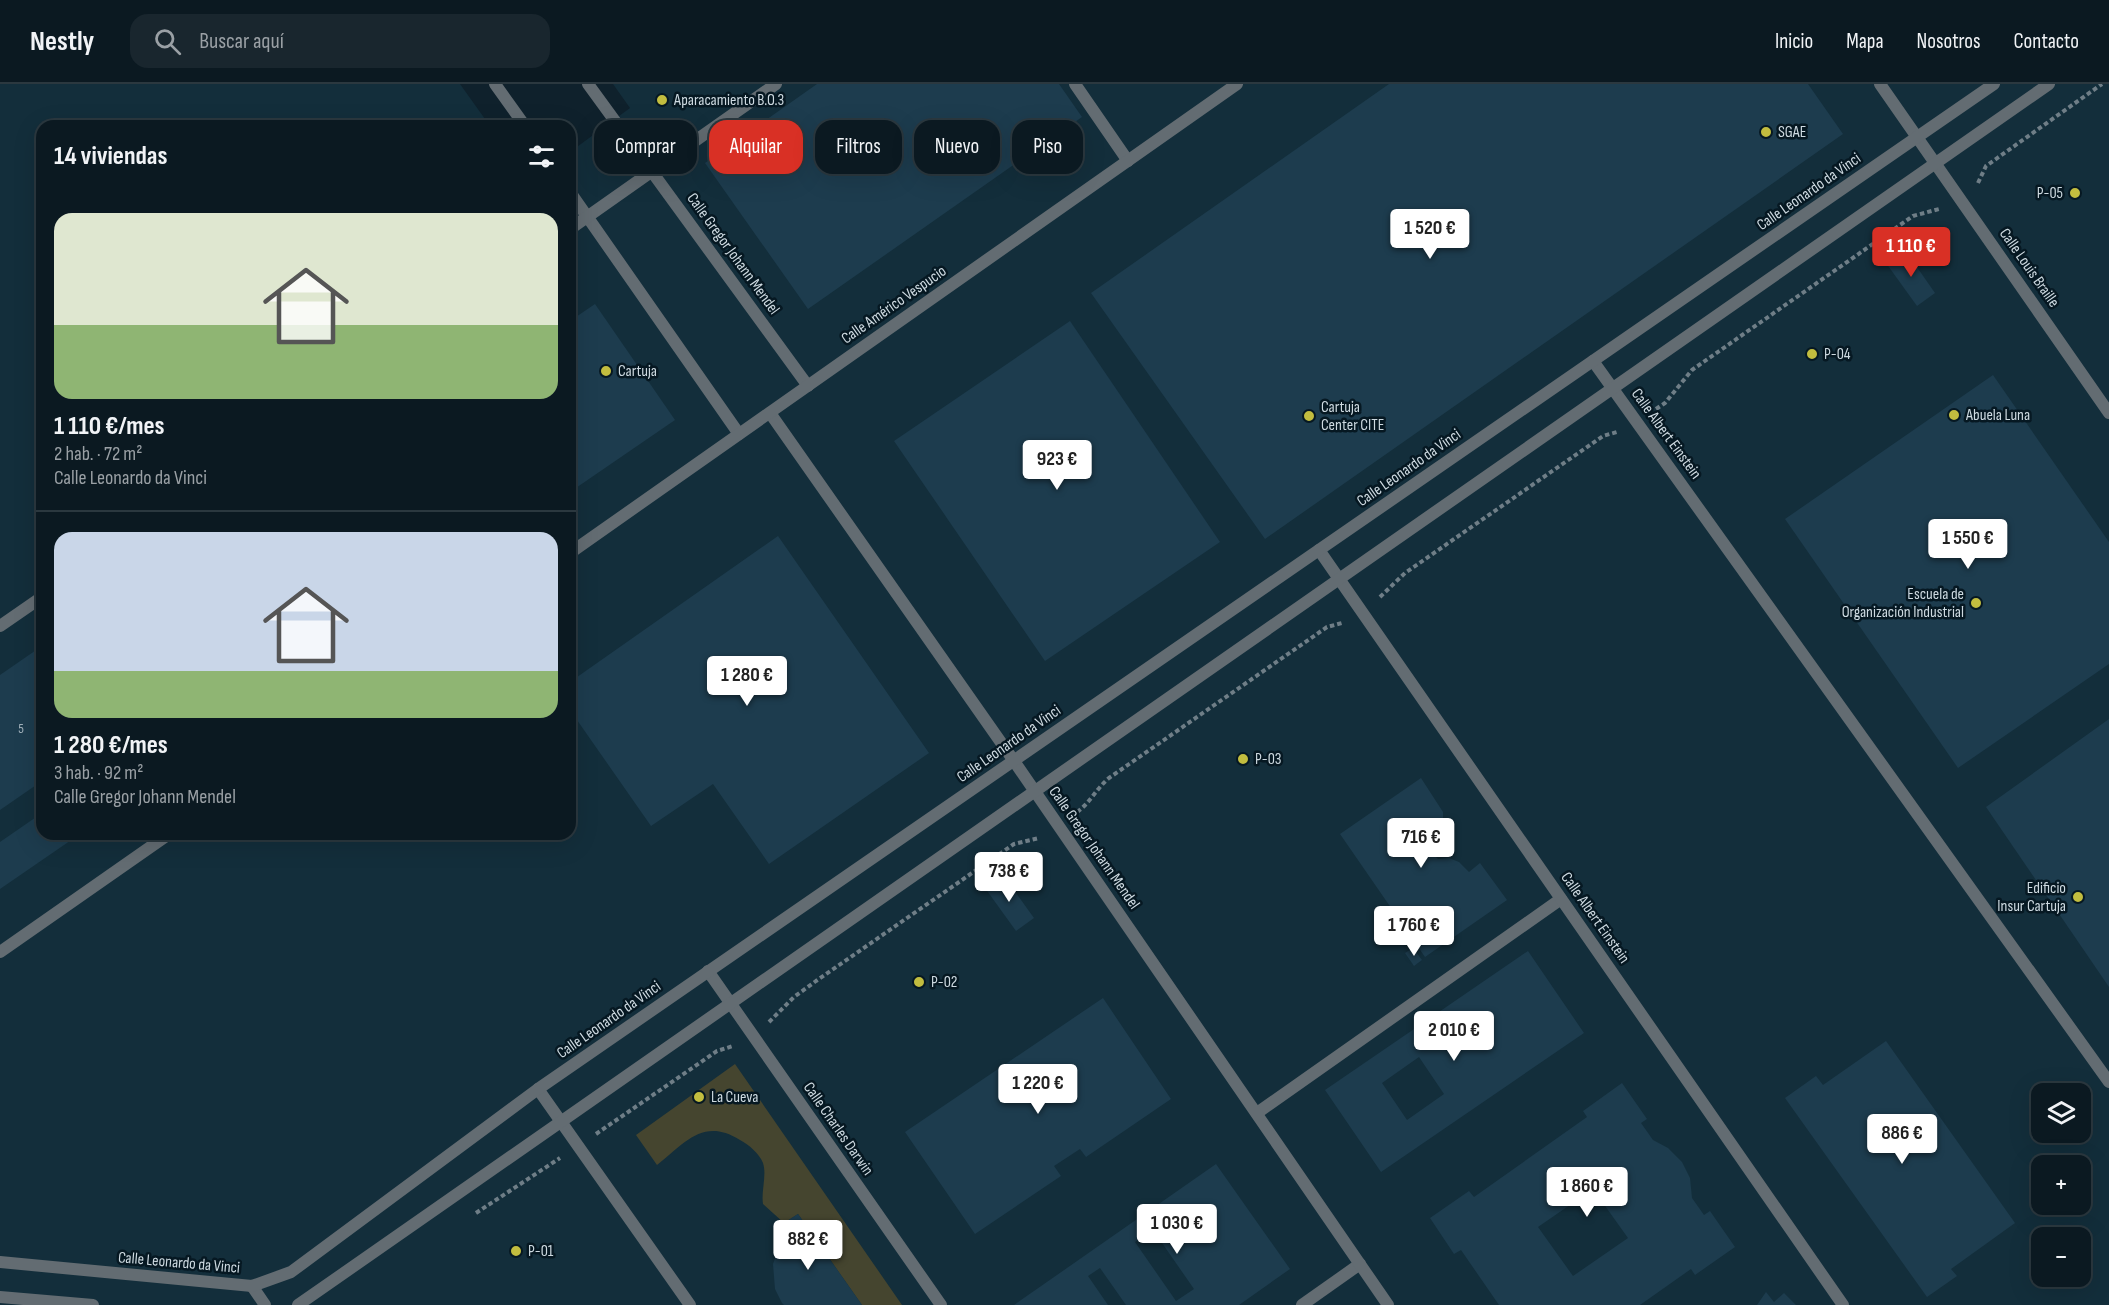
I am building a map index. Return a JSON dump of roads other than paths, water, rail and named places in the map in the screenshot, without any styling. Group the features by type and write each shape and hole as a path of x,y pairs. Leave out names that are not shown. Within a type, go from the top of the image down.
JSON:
{"street":[{"path":"495,84 521,120"},
{"name":"Calle Gregor Johann Mendel","path":"588,84 614,120"},
{"path":"697,139 776,84"},
{"path":"1075,84 1128,160"},
{"name":"Calle Américo Vespucio","path":"576,549 1237,84"},
{"name":"Calle Louis Braille","path":"1880,84 2109,413"},
{"name":"Calle Leonardo da Vinci","path":"0,1263 252,1286 291,1272 538,1089 1994,84"},
{"path":"298,1305 2049,84"},
{"path":"576,225 648,174"},
{"name":"Calle Gregor Johann Mendel","path":"654,174 808,386"},
{"path":"576,201 739,434"},
{"name":"Calle Albert Einstein","path":"1593,361 2109,1082"},
{"name":"Calle Gregor Johann Mendel","path":"770,412 1014,761 1388,1305"},
{"name":"Calle Albert Einstein","path":"1319,550 1843,1305"},
{"path":"0,626 36,601"},
{"path":"0,952 160,840"},
{"path":"1257,1113 1562,899"},
{"name":"Calle Charles Darwin","path":"708,971 941,1305"},
{"path":"538,1089 690,1305"},
{"path":"1302,1305 1360,1264"},
{"path":"252,1286 265,1305"},
{"path":"0,1297 93,1305"}],"place":[{"name":"Aparacamiento B.O.3","path":"662,100"},
{"name":"SGAE","path":"1766,132"},
{"name":"P-05","path":"2075,193"},
{"name":"P-04","path":"1812,354"},
{"name":"Cartuja","path":"606,371"},
{"name":"Abuela Luna","path":"1954,415"},
{"name":"Cartuja Center CITE","path":"1309,416"},
{"name":"Escuela de Organización Industrial","path":"1976,603"},
{"name":"P-03","path":"1243,759"},
{"name":"Edificio Insur Cartuja","path":"2078,897"},
{"name":"P-02","path":"919,982"},
{"name":"La Cueva","path":"699,1097"},
{"name":"P-01","path":"516,1251"}]}
